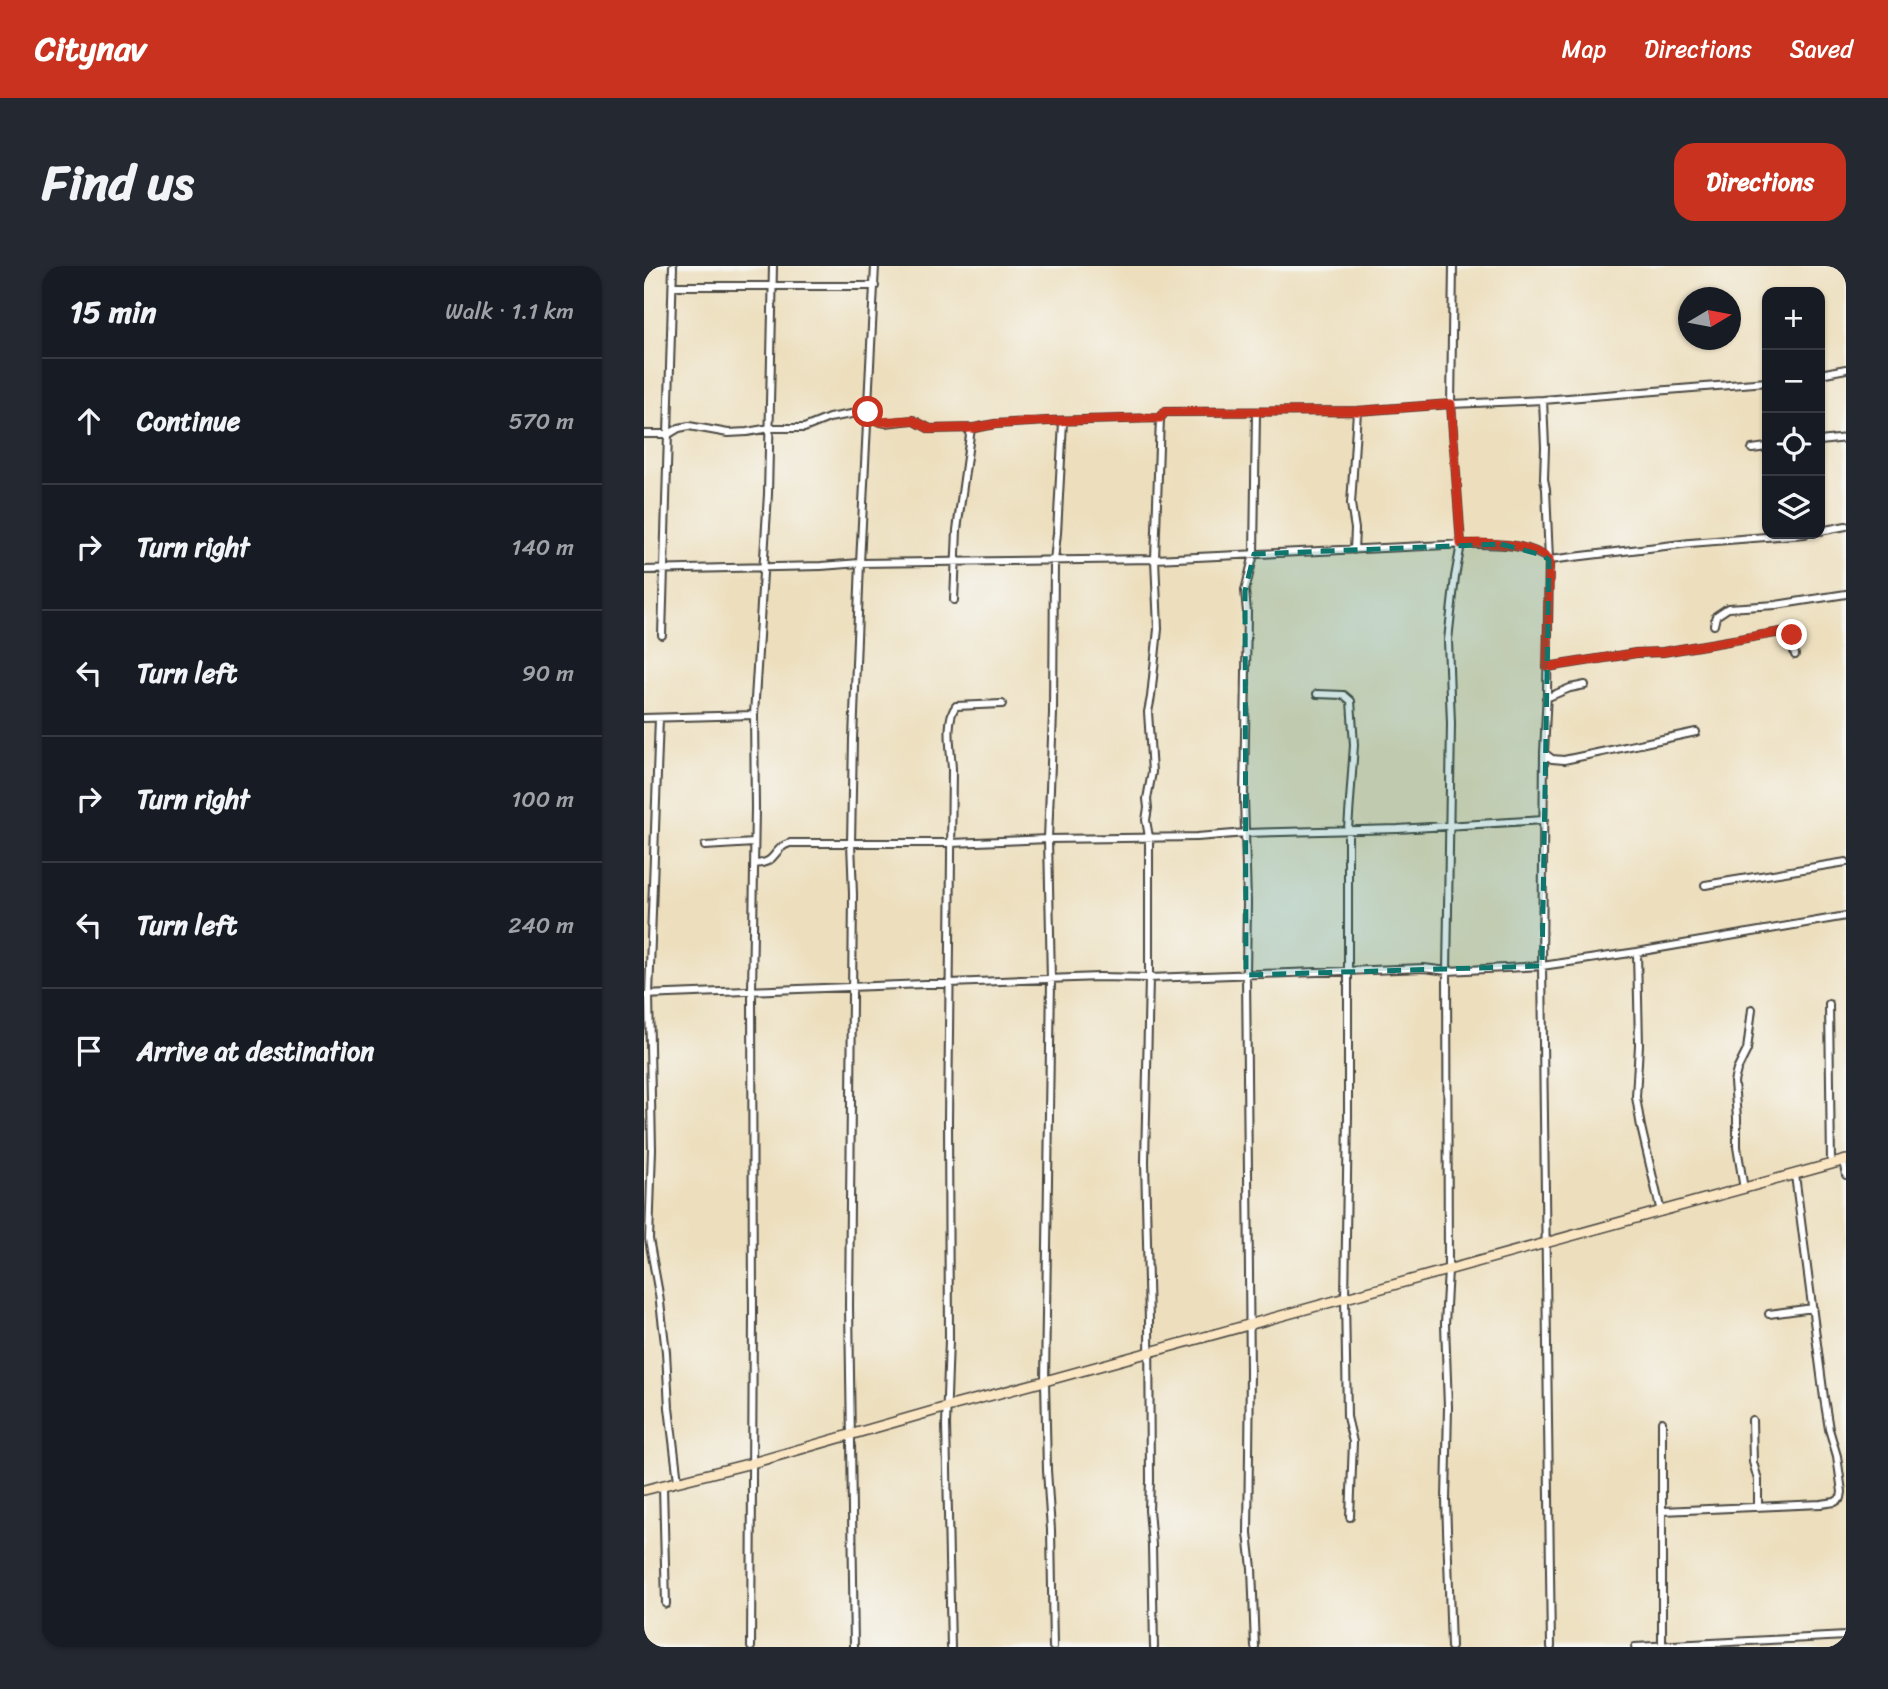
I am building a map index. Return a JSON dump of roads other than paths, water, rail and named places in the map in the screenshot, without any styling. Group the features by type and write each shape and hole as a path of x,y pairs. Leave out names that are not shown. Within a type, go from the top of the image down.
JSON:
{"street":[{"path":"662,635 673,266"},
{"path":"751,1647 754,715 768,494 774,266"},
{"path":"853,1647 849,1306 853,894 851,843 860,563 875,266"},
{"path":"1451,1647 1446,1500 1448,1407 1445,1324 1448,1270 1447,971 1451,724 1448,640 1461,544 1451,404 1453,266"},
{"path":"673,286 875,286"},
{"path":"1825,373 1846,369"},
{"path":"1154,1647 1149,1510 1145,1162 1149,978 1149,837 1146,820 1152,772 1148,712 1158,629 1155,559 1160,418 1165,412 1357,411 1543,400 1762,382"},
{"path":"1543,400 1549,559 1542,966 1551,1647"},
{"path":"644,434 669,434 689,426 728,433 770,428 804,428 829,418 867,411"},
{"path":"867,411 881,422 913,420 930,429 1160,418"},
{"path":"1354,550 1355,529 1351,504 1357,411"},
{"path":"1255,1647 1248,1533 1251,1425 1244,797 1247,612 1245,591 1254,554 1256,412"},
{"path":"1053,1647 1045,1381 1051,980 1048,839 1053,713 1054,561 1063,422"},
{"path":"954,600 955,562 971,428"},
{"path":"1825,440 1846,438"},
{"path":"1752,449 1762,448"},
{"path":"1825,530 1846,526"},
{"path":"644,570 860,563 1155,559 1461,544 1500,544 1536,552 1549,559 1762,537"},
{"path":"1714,625 1716,616 1728,608 1776,605 1846,594"},
{"path":"1547,667 1636,653 1663,652 1787,631 1792,635 1795,655"},
{"path":"1546,698 1585,685"},
{"path":"1317,694 1344,695 1351,701 1354,745 1348,829 1345,1298 1347,1417 1353,1442 1350,1517"},
{"path":"951,1647 947,1406 951,715 956,706 1002,705"},
{"path":"644,718 754,715"},
{"path":"659,718 647,995 649,1240 666,1352 669,1408 678,1481"},
{"path":"1544,753 1552,759 1564,760 1696,732"},
{"path":"754,864 764,864 772,860 781,846 790,843 951,844 1048,839 1197,837 1544,820"},
{"path":"705,846 754,843"},
{"path":"1705,884 1846,862"},
{"path":"647,995 1099,977 1149,978 1411,968 1447,971 1542,966 1846,916"},
{"path":"1637,952 1639,1045 1636,1097 1640,1127 1661,1212"},
{"path":"1829,1004 1831,1164"},
{"path":"1744,1189 1737,1147 1734,1082 1747,1050 1752,1009"},
{"path":"644,1490 752,1463 947,1406 1149,1353 1831,1164 1844,1161 1846,1175"},
{"path":"1662,1511 1835,1502 1844,1492 1824,1398 1795,1175"},
{"path":"1769,1314 1813,1308"},
{"path":"1752,1420 1758,1506"},
{"path":"1662,1422 1662,1645"},
{"path":"663,1486 666,1604"},
{"path":"1635,1647 1846,1636"}]}
